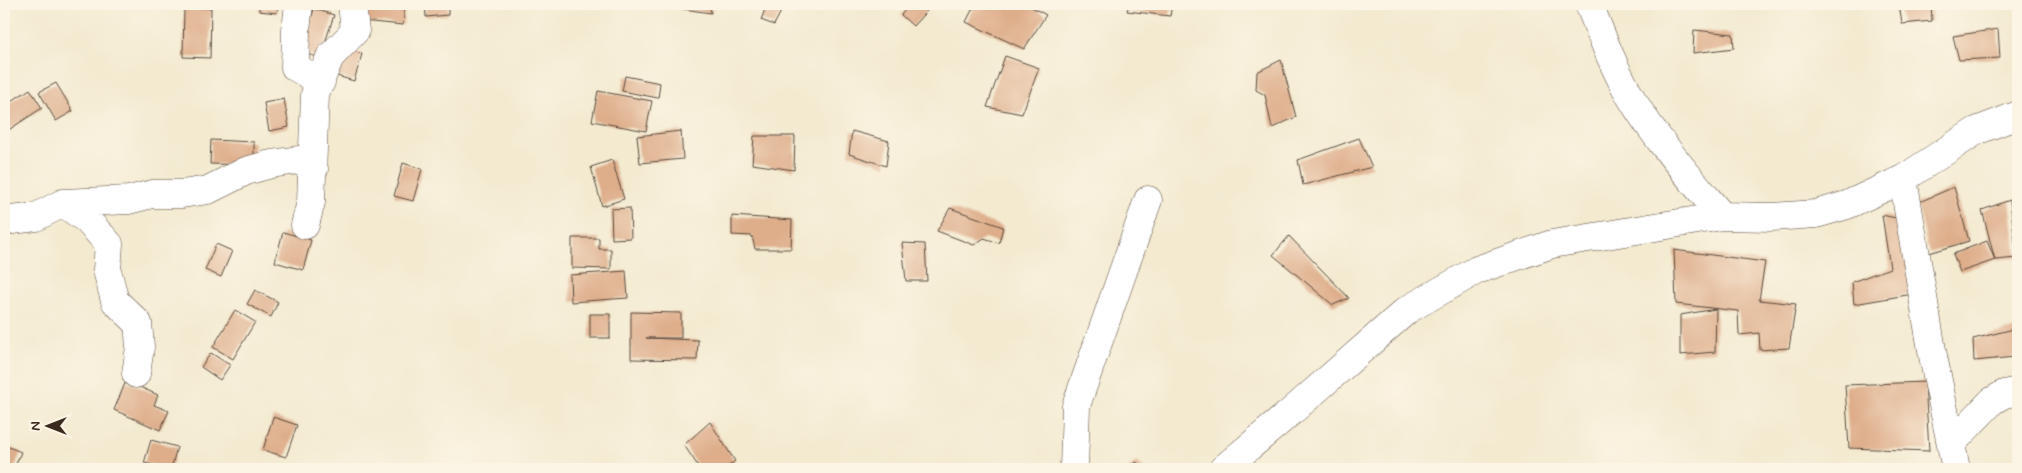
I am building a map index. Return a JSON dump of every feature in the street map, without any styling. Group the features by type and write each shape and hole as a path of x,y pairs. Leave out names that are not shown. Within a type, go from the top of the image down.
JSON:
{"street":[{"path":"299,4 295,67 321,82"},
{"path":"305,225 311,202 314,169 316,94 330,57 355,31 352,4"},
{"path":"1589,4 1604,43 1632,100 1670,155 1722,216"},
{"path":"1223,469 1406,310 1477,270 1552,244 1722,216 1772,217 1816,214 1847,205 1903,179 1976,131 2018,115"},
{"path":"4,221 36,217 63,203 130,200 152,194 182,194 208,190 246,171 270,164 298,160 314,169"},
{"path":"1903,179 1933,356 1953,457"},
{"path":"1074,469 1076,406 1148,200"},
{"path":"63,203 87,220 109,244 107,270 115,302 138,323 140,346 136,374"},
{"path":"1953,457 1992,402 2004,394 2018,391"}],"building":[{"path":"259,4 278,4 277,13 259,11"},
{"path":"363,4 405,4 403,25 361,21"},
{"path":"425,4 448,4 448,15 426,17"},
{"path":"670,4 710,4 711,13 670,7"},
{"path":"767,4 785,4 774,25 761,20"},
{"path":"910,4 933,4 913,26 901,15"},
{"path":"975,4 1026,4 1046,15 1024,49 966,22"},
{"path":"1129,4 1172,4 1170,16 1127,11"},
{"path":"1899,4 1931,4 1932,21 1902,24"},
{"path":"184,8 211,8 210,58 183,57"},
{"path":"314,9 334,15 320,58 301,52"},
{"path":"1998,29 2000,58 1959,60 1953,36"},
{"path":"1694,30 1733,34 1734,48 1693,53"},
{"path":"345,49 362,54 354,81 337,76"},
{"path":"1005,56 1039,68 1022,114 987,107"},
{"path":"1281,60 1296,117 1272,128 1265,95 1256,90 1257,72"},
{"path":"625,76 660,83 658,98 622,91"},
{"path":"56,83 73,111 56,121 39,92"},
{"path":"30,89 42,108 4,133 4,106"},
{"path":"598,91 652,101 646,131 592,121"},
{"path":"284,99 289,127 269,131 264,103"},
{"path":"681,131 683,159 640,163 637,136"},
{"path":"852,131 889,141 886,166 849,154"},
{"path":"754,136 795,136 794,170 752,164"},
{"path":"1359,138 1372,167 1303,185 1298,160"},
{"path":"211,140 254,142 254,165 210,164"},
{"path":"612,160 624,199 602,206 591,167"},
{"path":"403,163 422,169 413,201 394,196"},
{"path":"1954,187 1969,241 1929,253 1917,203"},
{"path":"2010,200 2017,258 1995,260 1982,210"},
{"path":"630,208 631,238 612,239 611,209"},
{"path":"950,208 1003,227 999,243 984,238 974,245 937,231"},
{"path":"1882,215 1900,219 1913,294 1854,304 1852,282 1890,268"},
{"path":"732,216 792,220 791,249 755,249 752,236 732,235"},
{"path":"283,232 311,240 303,270 275,262"},
{"path":"1289,236 1349,298 1333,305 1273,255"},
{"path":"572,238 599,238 599,249 611,249 611,269 572,268"},
{"path":"1987,241 1995,260 1960,272 1953,254"},
{"path":"902,243 925,244 927,281 906,281"},
{"path":"216,244 232,251 221,277 205,270"},
{"path":"1674,250 1765,262 1759,300 1796,304 1789,348 1760,350 1759,333 1739,335 1738,311 1676,304"},
{"path":"626,271 628,298 571,302 570,275"},
{"path":"255,290 278,302 271,317 247,304"},
{"path":"1716,309 1715,352 1680,355 1680,315"},
{"path":"235,310 255,322 233,359 213,347"},
{"path":"631,312 681,313 681,338 646,338 698,340 697,360 631,359"},
{"path":"590,314 610,314 610,338 590,338"},
{"path":"2018,328 2018,372 2015,372 2015,357 1974,361 1973,339"},
{"path":"211,353 230,365 220,380 201,367"},
{"path":"126,381 158,395 154,405 169,411 160,430 114,410"},
{"path":"1925,382 1929,451 1849,448 1845,385"},
{"path":"273,417 297,425 286,457 263,450"},
{"path":"710,422 735,461 725,469 700,469 684,445"},
{"path":"151,440 177,447 171,469 144,463"},
{"path":"4,445 21,452 14,469 4,469"},
{"path":"1136,462 1146,469 1128,469"}]}
